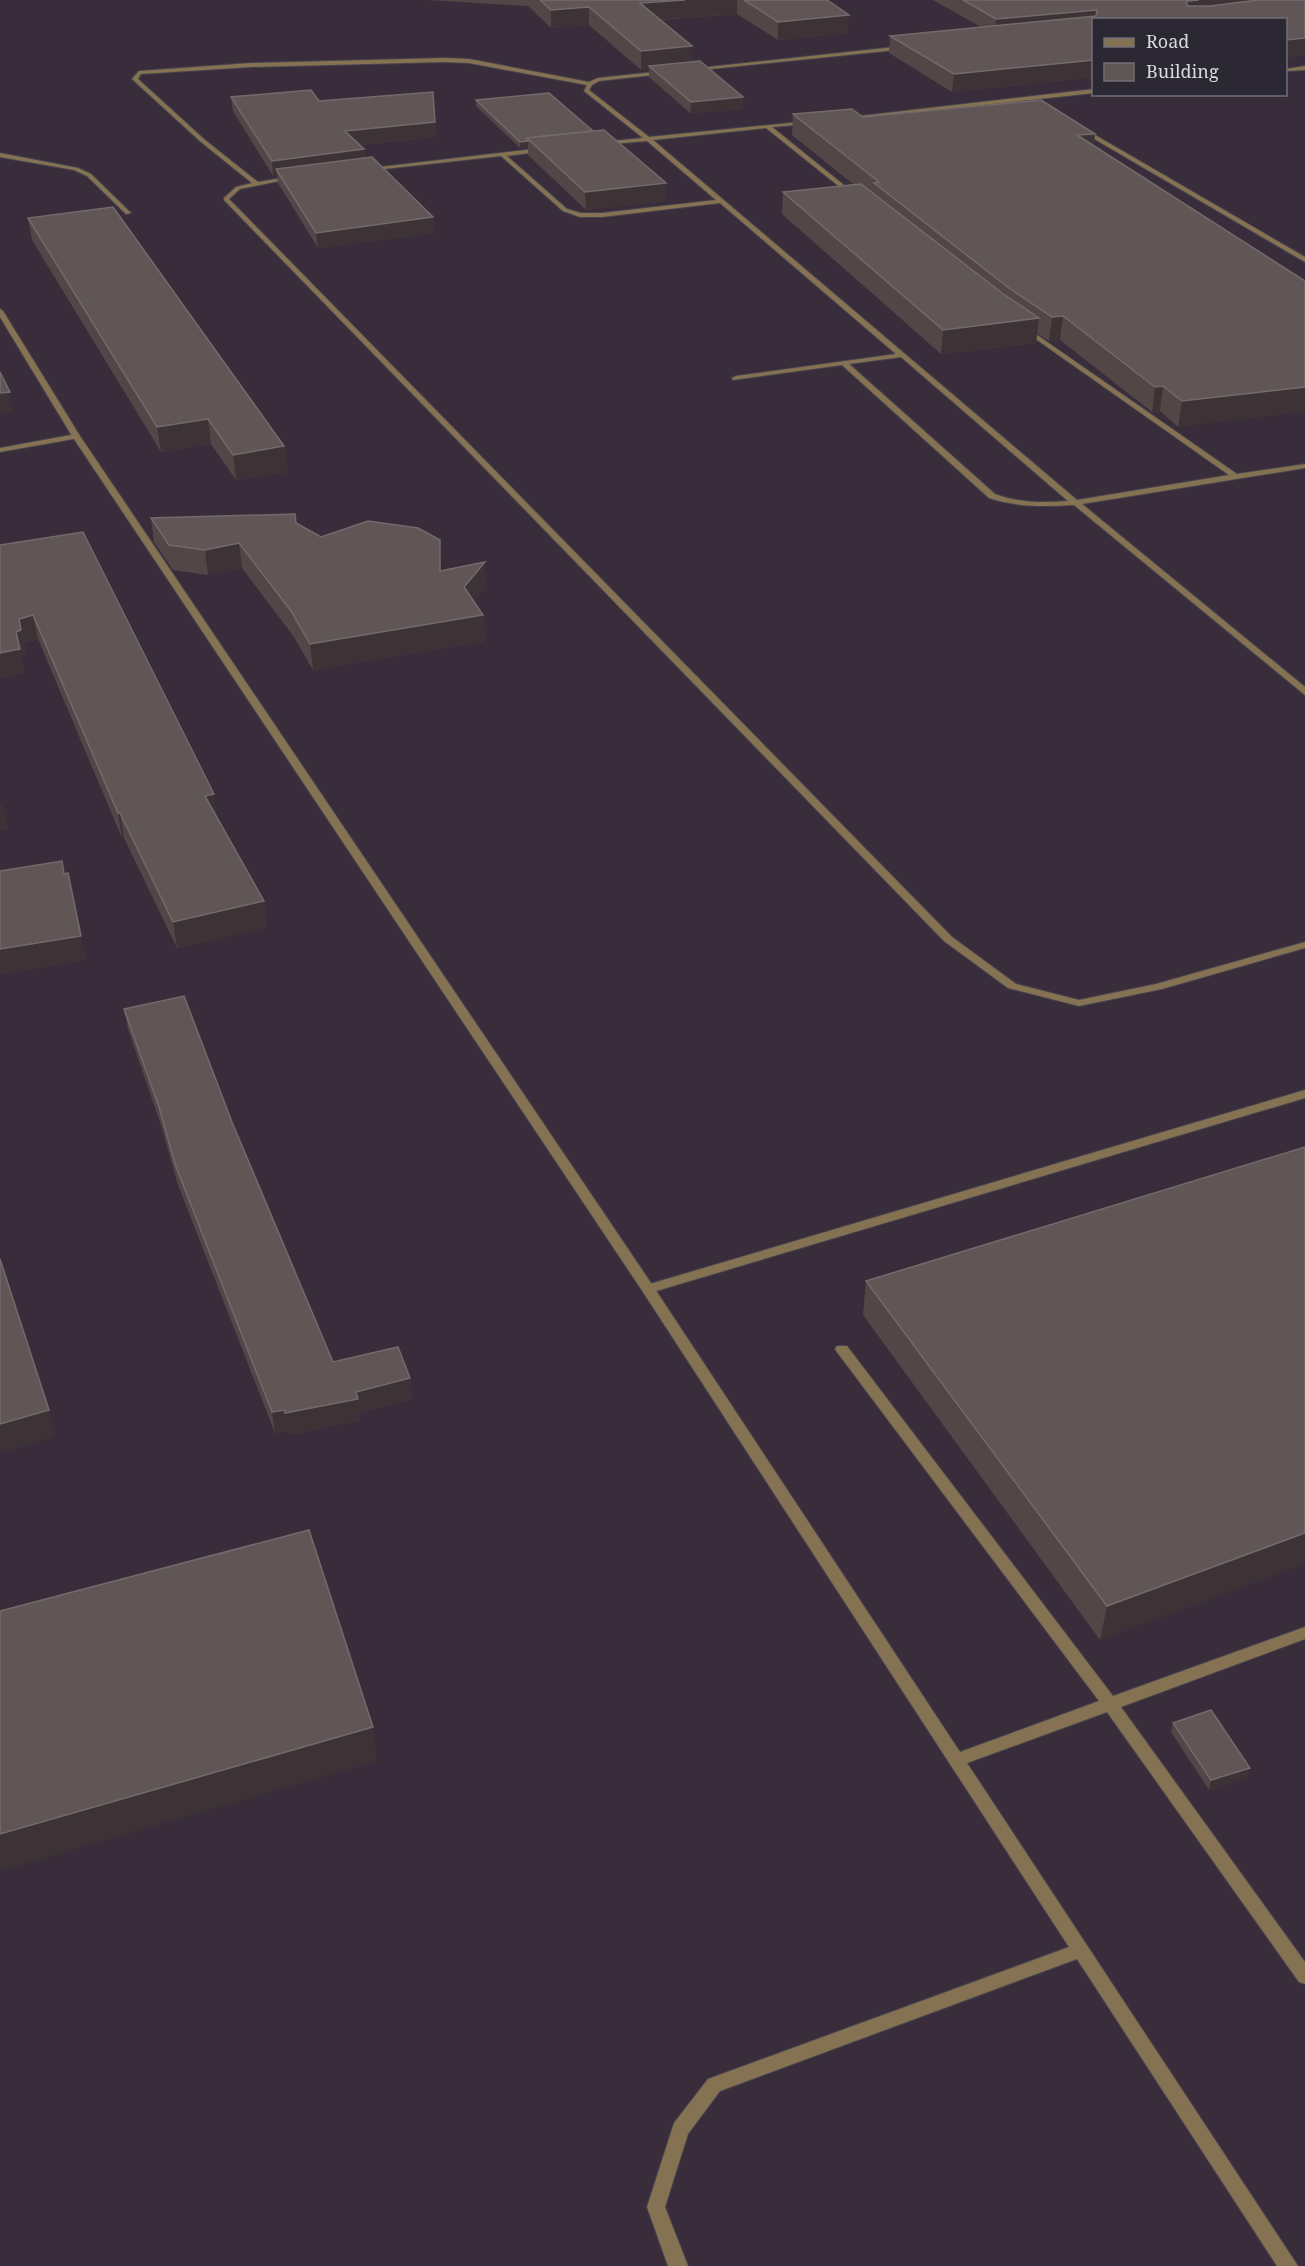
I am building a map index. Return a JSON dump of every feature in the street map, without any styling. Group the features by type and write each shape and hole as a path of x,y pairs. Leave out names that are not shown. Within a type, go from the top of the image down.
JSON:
{"street":[{"path":"684,70 918,46"},
{"path":"257,184 204,141 135,79 139,73 251,65 444,60 469,61 590,84"},
{"path":"1287,70 1305,68"},
{"path":"673,71 598,80 590,84 586,90 648,139 1075,502 1305,692"},
{"path":"838,118 1092,91"},
{"path":"1028,98 1038,104"},
{"path":"592,145 814,121"},
{"path":"767,126 858,198"},
{"path":"1078,127 1305,259"},
{"path":"359,170 547,150"},
{"path":"502,154 565,210 580,215 602,215 721,201"},
{"path":"0,155 76,169 89,175 128,213"},
{"path":"300,176 238,188 226,199 948,939 1012,986 1078,1003 1158,987 1305,945"},
{"path":"0,311 76,436 648,1289 1288,2266"},
{"path":"1023,327 1236,477"},
{"path":"736,378 902,355"},
{"path":"843,363 992,496 1003,502 1029,504 1075,502 1305,466"},
{"path":"0,450 76,436"},
{"path":"648,1289 1305,1094"},
{"path":"842,1349 1111,1705 1305,1976"},
{"path":"957,1760 1305,1633"},
{"path":"678,2266 656,2207 680,2128 714,2085 1081,1950"}],"shaded area":[{"path":"0,0 1305,0 1305,2266 0,2266"}],"building":[{"path":"540,0 685,0 640,3 692,46 641,51 589,7 551,10"},
{"path":"744,0 827,0 849,15 778,22"},
{"path":"963,0 1199,0 1186,3 1188,6 1210,6 1258,0 1305,0 1305,38 1287,40 1287,18 1092,18 1092,60 954,74 890,36 1096,16 1097,10 996,19"},
{"path":"700,61 743,97 691,102 649,66"},
{"path":"311,90 319,101 433,92 435,122 345,131 364,149 272,161 231,97"},
{"path":"549,93 593,131 527,138 528,141 520,142 476,100"},
{"path":"1041,100 1095,134 1077,135 1305,281 1305,387 1182,401 1163,386 1155,387 1063,316 1052,317 1009,288 874,183 879,182 793,114 852,109 863,117"},
{"path":"604,130 666,183 585,192 527,138"},
{"path":"372,157 433,217 316,233 276,169"},
{"path":"861,184 1002,293 1039,318 943,330 783,192"},
{"path":"113,207 284,446 233,455 208,419 157,427 28,218"},
{"path":"0,372 10,392 0,393"},
{"path":"295,514 296,523 321,537 368,521 418,528 440,540 440,571 485,562 464,587 483,615 310,644 291,611 239,543 205,550 169,545 151,518"},
{"path":"83,532 214,794 205,796 264,901 173,922 118,813 33,615 19,619 21,630 16,632 20,649 0,653 0,545"},
{"path":"62,861 64,874 68,873 81,936 0,949 0,871"},
{"path":"184,996 232,1122 333,1362 398,1347 410,1378 356,1392 358,1399 285,1413 285,1410 272,1412 175,1164 159,1107 124,1009"},
{"path":"1305,1147 1305,1533 1107,1606 866,1281"},
{"path":"0,1259 49,1410 0,1424"},
{"path":"309,1530 373,1727 0,1834 0,1611"},
{"path":"1211,1710 1250,1768 1211,1780 1173,1723"}]}
